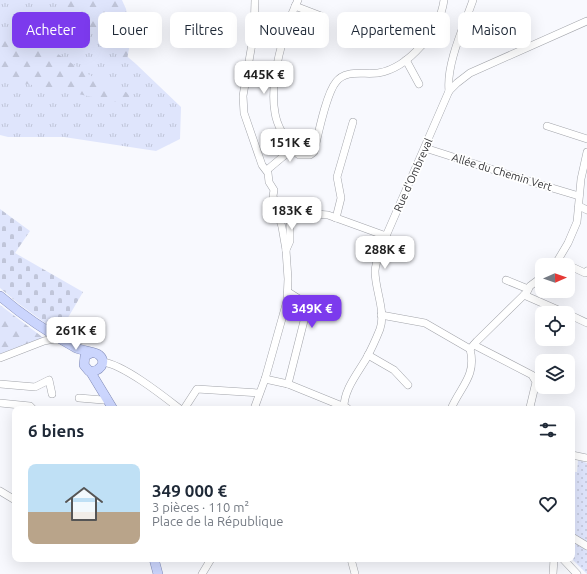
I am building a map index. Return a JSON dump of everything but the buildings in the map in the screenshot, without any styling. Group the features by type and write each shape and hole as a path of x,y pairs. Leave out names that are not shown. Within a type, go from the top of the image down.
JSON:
{"main road":[{"path":"0,296 94,367"},
{"path":"56,338 79,349 99,355 94,367"},
{"path":"91,353 85,356 94,367 98,383 111,406"},
{"path":"155,562 158,574"}],"street":[{"path":"255,0 254,32 244,83 244,113 262,165 267,170 269,182 274,190 273,196 282,227 286,250 288,292 287,301 265,380 255,406"},
{"path":"441,12 444,0"},
{"path":"449,91 448,82 451,65 474,0"},
{"path":"314,12 297,3 285,34 274,84 275,114 278,123 292,149 299,155 310,155 314,152 332,88 341,77 349,74 378,73 389,70 406,60 419,48"},
{"name":"Rue d'Ombreval","path":"345,406 345,399 349,387 368,355 380,328 381,315 375,271 379,255 449,91 470,73 587,21"},
{"path":"406,60 420,84"},
{"path":"336,218 341,198 337,177 353,122"},
{"path":"547,126 587,139"},
{"name":"Allée du Chemin Vert","path":"425,148 579,196"},
{"path":"267,170 292,149"},
{"path":"559,258 573,233 577,222 581,179 587,152"},
{"path":"579,206 587,210"},
{"path":"286,250 290,241 291,213 297,211 336,218 386,236"},
{"path":"575,268 585,273 587,270"},
{"path":"506,280 552,306"},
{"path":"453,406 471,373 472,347 535,282"},
{"path":"288,292 307,304 288,384"},
{"path":"381,315 425,323 532,375 536,382 530,406"},
{"path":"575,317 587,323"},
{"path":"0,358 56,338"},
{"path":"368,355 394,370 408,385"},
{"path":"94,367 113,365 151,387 176,406"},
{"path":"0,384 35,387 49,380 52,394"},
{"path":"265,380 288,384 340,406"},
{"path":"186,406 197,389 259,393"},
{"path":"79,398 103,400 107,398"},
{"path":"0,403 30,406"},
{"path":"575,456 587,458"},
{"path":"0,491 12,498"},
{"path":"575,539 587,546"},
{"path":"202,574 209,562"},
{"path":"352,562 355,574"},
{"path":"552,574 554,562"},
{"path":"566,562 577,574"}],"green space":[{"path":"0,0 75,0 75,12 12,12 12,48 90,48 90,25 98,32 98,48 117,48 181,107 180,139 156,151 64,137 8,137 0,135"},
{"path":"53,0 122,0 127,12 98,12 98,38 90,32 90,12 67,12"},
{"path":"12,31 12,48 49,48 86,73 117,90 126,92 130,96 121,103 0,79 0,34"},
{"path":"109,48 129,48 127,60"},
{"path":"0,209 30,231 15,253 83,292 59,333 0,288"},
{"path":"0,305 45,339 0,356"},
{"path":"578,460 587,463 587,574 575,562 575,472 577,472"}]}
